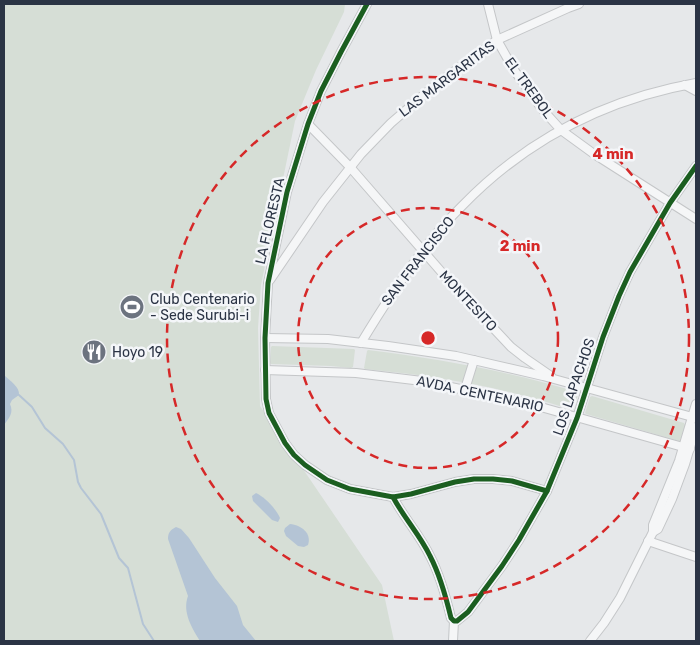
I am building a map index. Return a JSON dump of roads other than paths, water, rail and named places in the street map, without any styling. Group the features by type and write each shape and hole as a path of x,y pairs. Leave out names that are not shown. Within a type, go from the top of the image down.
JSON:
{"street":[{"name":"LA FLORESTA","path":"366,4 321,91 308,124 287,192 268,283 265,338 266,399 269,413 285,443 305,465 327,480 350,489 393,497"},
{"name":"EL TREBOL","path":"488,4 498,40 514,70 542,109 561,130 594,154 696,219"},
{"name":"LAS MARGARITAS","path":"268,283 323,202 350,167 410,105 453,71 498,40 579,4"},
{"name":"SAN FRANCISCO","path":"361,343 384,304 442,227 470,197 512,161 536,144 592,114 642,95 696,83"},
{"path":"685,85 696,91"},
{"name":"MONTESITO","path":"308,124 350,167 451,283 511,347 556,379"},
{"name":"LOS LAPACHOS","path":"454,621 468,612 511,554 547,491 577,418 603,337 630,272 670,203 696,166"},
{"path":"265,338 328,339 420,350 474,360 556,379 694,418"},
{"path":"465,389 474,360"},
{"name":"AVDA. CENTENARIO","path":"265,370 361,373 422,381 523,402 687,448"},
{"path":"590,641 620,598 653,532 658,529 672,499 687,448 696,404"},
{"path":"687,448 696,427"},
{"path":"453,641 454,621 451,618 442,584 430,556 393,497 455,482 493,478 512,481 547,491"},
{"path":"648,542 696,557"}],"water":[{"path":"4,375 16,387 19,395 10,404 11,413 4,425"},
{"path":"256,493 276,511 280,518 278,522 272,520 253,501 252,496"},
{"path":"290,524 305,530 309,541 308,545 304,547 298,546 286,536 285,528"},
{"path":"176,527 181,529 189,538 215,578 237,606 243,625 256,641 200,641 187,614 186,602 188,596 168,539 172,529"}],"waterway":[{"path":"19,395 32,407 45,428 63,444 74,460 78,482 101,514 119,558 128,568 143,624 154,641"}],"place":[{"name":"Club Centenario - Sede Surubi-i","path":"132,307"},
{"name":"Hoyo 19","path":"94,352"}]}
